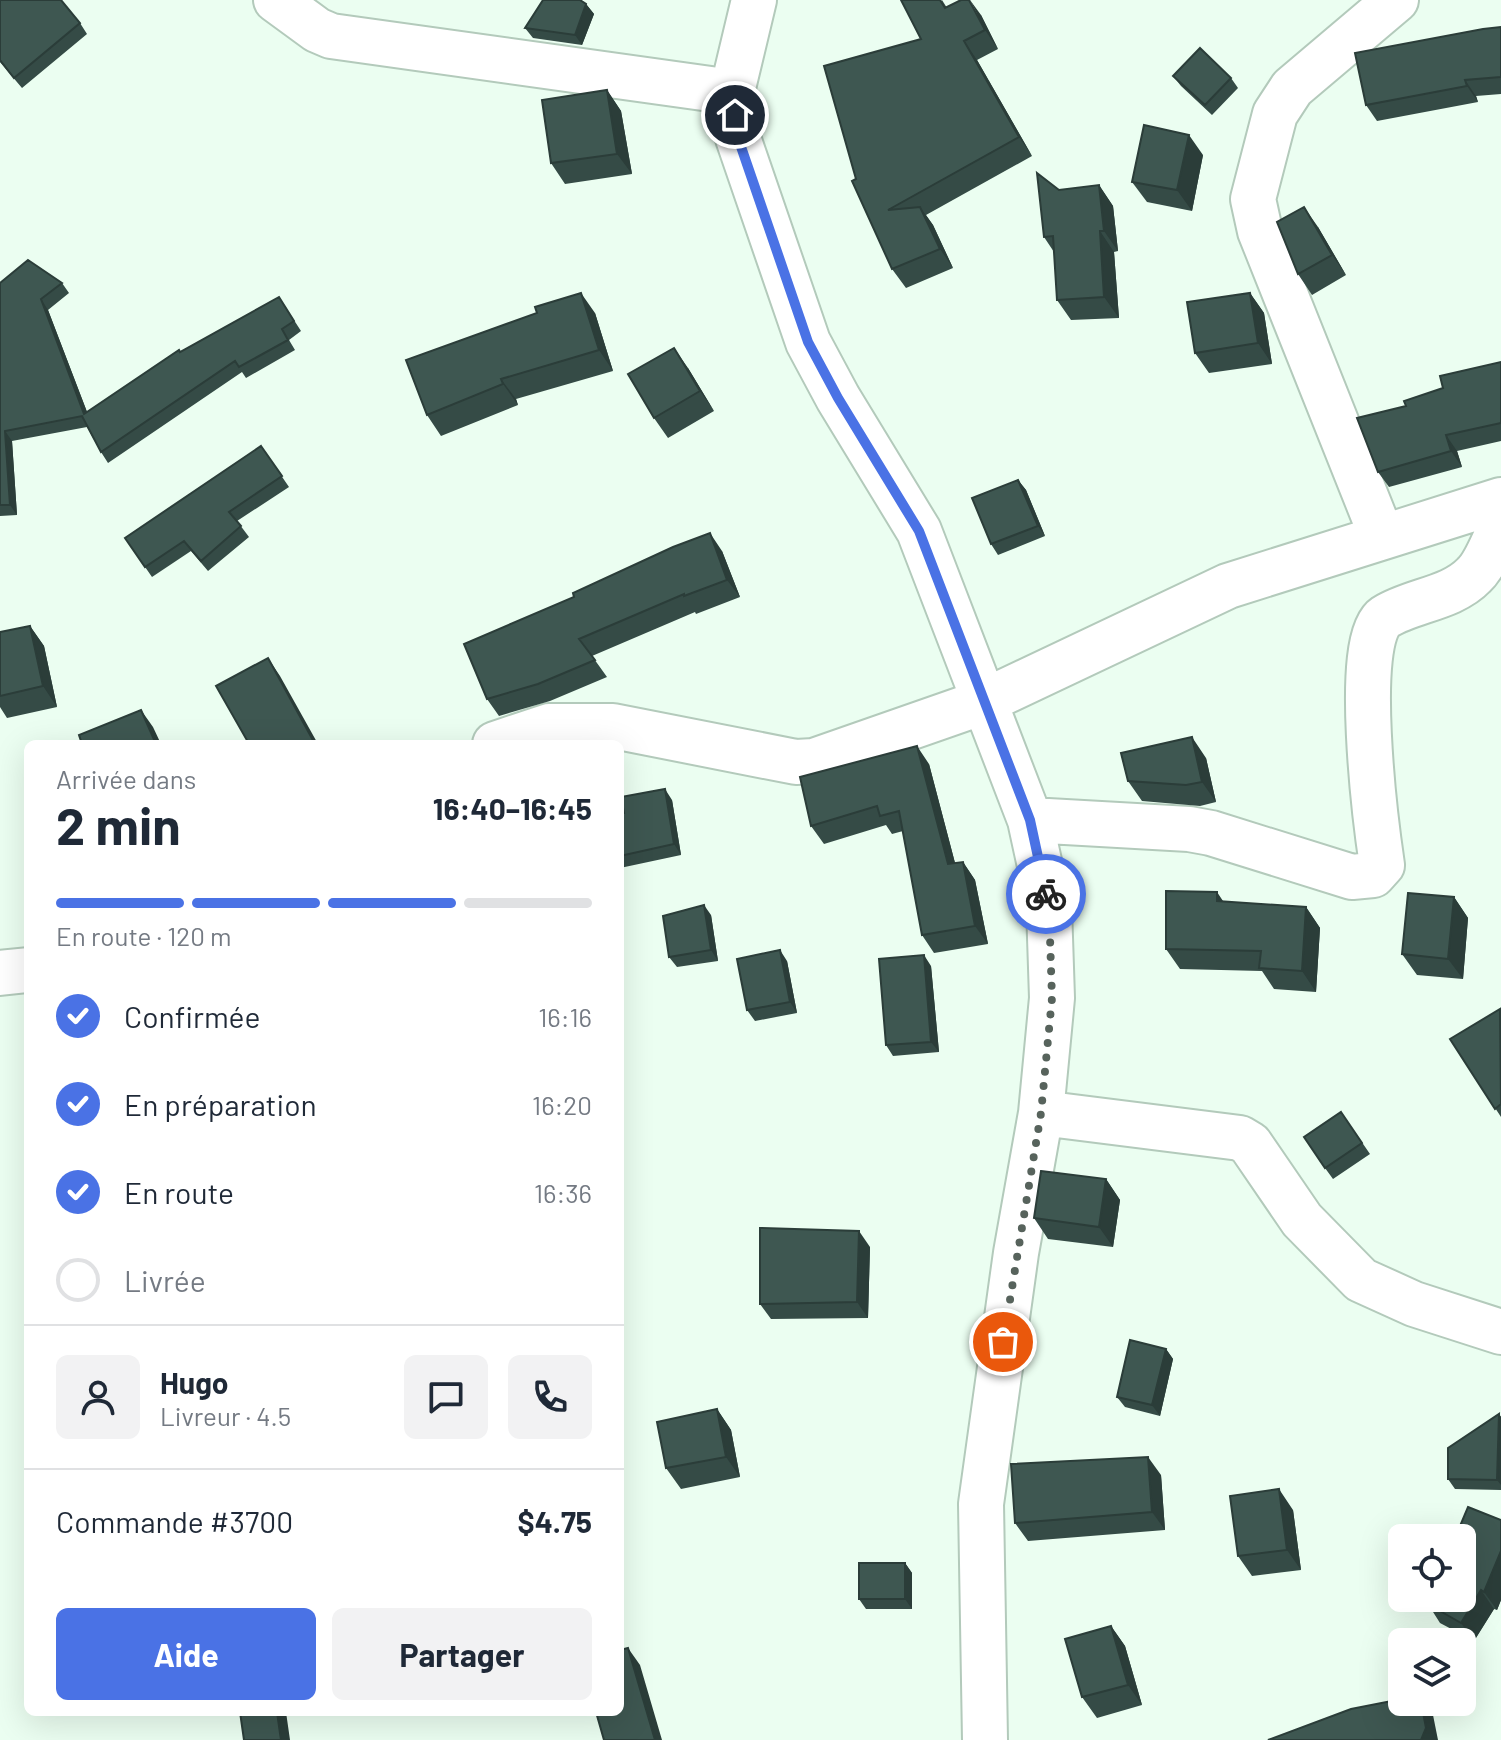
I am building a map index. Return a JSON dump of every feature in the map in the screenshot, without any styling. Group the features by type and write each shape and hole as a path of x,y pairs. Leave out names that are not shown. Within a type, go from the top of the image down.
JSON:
{"street":[{"path":"276,0 317,30 331,36 732,92"},
{"path":"754,0 732,92 738,138 808,342 838,398 919,531 1030,820 1049,907 1052,998 1041,1113 1016,1253 981,1504 985,1740"},
{"path":"1382,537 1260,231 1253,199 1275,114 1292,88 1396,0"},
{"path":"507,740 549,726 613,726 796,762 814,761 983,702 1228,586 1501,500"},
{"path":"1030,820 1189,829 1352,877 1373,875 1382,865 1374,811 1368,720 1372,636 1384,618 1451,590 1476,574 1501,527"},
{"path":"0,973 24,970"},
{"path":"1041,1113 1240,1138 1250,1144 1302,1220 1361,1280 1414,1304 1501,1332"}],"building":[{"path":"0,0 61,0 80,23 14,78 0,60"},
{"path":"543,0 580,0 586,4 575,35 525,28"},
{"path":"901,0 940,0 945,8 961,0 969,0 985,30 964,41 1019,137 888,210 920,207 940,249 892,269 852,181 856,179 824,66 921,39"},
{"path":"1501,27 1501,77 1465,80 1467,86 1366,105 1355,53"},
{"path":"1200,48 1231,78 1205,105 1173,76"},
{"path":"607,90 617,154 551,163 542,100"},
{"path":"1144,125 1189,135 1177,190 1132,182"},
{"path":"1037,173 1059,190 1099,185 1104,231 1100,231 1104,297 1057,300 1053,236 1044,237"},
{"path":"1304,207 1332,255 1298,274 1277,222"},
{"path":"28,260 62,283 41,299 84,414 179,350 279,297 294,321 282,329 288,340 239,367 235,361 101,452 82,416 5,431 10,505 0,505 0,283"},
{"path":"581,293 599,350 501,379 503,384 427,415 406,360 537,313 535,307"},
{"path":"1250,293 1258,343 1195,353 1187,302"},
{"path":"674,348 700,391 654,418 628,374"},
{"path":"1501,362 1501,423 1446,435 1451,451 1378,472 1357,418 1406,406 1404,401 1443,388 1440,376"},
{"path":"261,446 282,476 229,512 241,526 201,561 184,541 145,567 125,538"},
{"path":"1018,480 1038,526 991,544 972,498"},
{"path":"710,533 727,580 684,594 579,639 595,660 538,684 487,699 464,644 574,597 573,593 673,547"},
{"path":"30,626 43,686 0,696 0,632"},
{"path":"268,658 313,740 247,740 216,686"},
{"path":"141,710 154,740 81,740 79,735"},
{"path":"1192,737 1202,782 1186,785 1128,781 1121,753"},
{"path":"917,746 948,864 963,862 975,926 922,935 899,811 880,816 877,806 811,826 800,777"},
{"path":"665,789 674,844 624,855 624,796"},
{"path":"1166,891 1217,892 1217,901 1306,907 1302,971 1259,968 1261,951 1166,949"},
{"path":"1408,893 1454,897 1448,959 1402,954"},
{"path":"704,905 711,950 669,957 663,916"},
{"path":"780,950 790,1002 747,1010 737,959"},
{"path":"924,955 931,1042 886,1045 879,959"},
{"path":"1500,1009 1501,1104 1495,1109 1450,1039"},
{"path":"1341,1112 1362,1143 1325,1168 1304,1137"},
{"path":"1041,1171 1106,1179 1099,1227 1034,1218"},
{"path":"760,1228 859,1231 857,1302 760,1304"},
{"path":"1130,1340 1166,1349 1152,1405 1117,1397"},
{"path":"717,1409 726,1457 666,1468 657,1422"},
{"path":"1499,1414 1497,1480 1448,1479 1448,1448"},
{"path":"1148,1457 1152,1512 1015,1523 1011,1464"},
{"path":"1279,1489 1287,1550 1238,1556 1230,1496"},
{"path":"1468,1507 1501,1520 1501,1551 1484,1592 1481,1590 1476,1598 1476,1524 1461,1524"},
{"path":"859,1563 905,1563 905,1599 859,1599"},
{"path":"1442,1612 1468,1612 1461,1623"},
{"path":"1111,1626 1128,1685 1082,1697 1065,1639"},
{"path":"628,1648 655,1740 604,1740 597,1716 624,1716 624,1649"},
{"path":"1388,1702 1388,1716 1424,1716 1426,1728 1421,1740 1268,1740 1351,1709"},
{"path":"241,1716 278,1716 281,1740 244,1740"}],"way so far":[{"path":"1003,1342 1041,1113 1052,998 1046,894"}],"route":[{"path":"735,115 738,138 808,342 838,398 919,531 1030,820 1046,894"}]}
